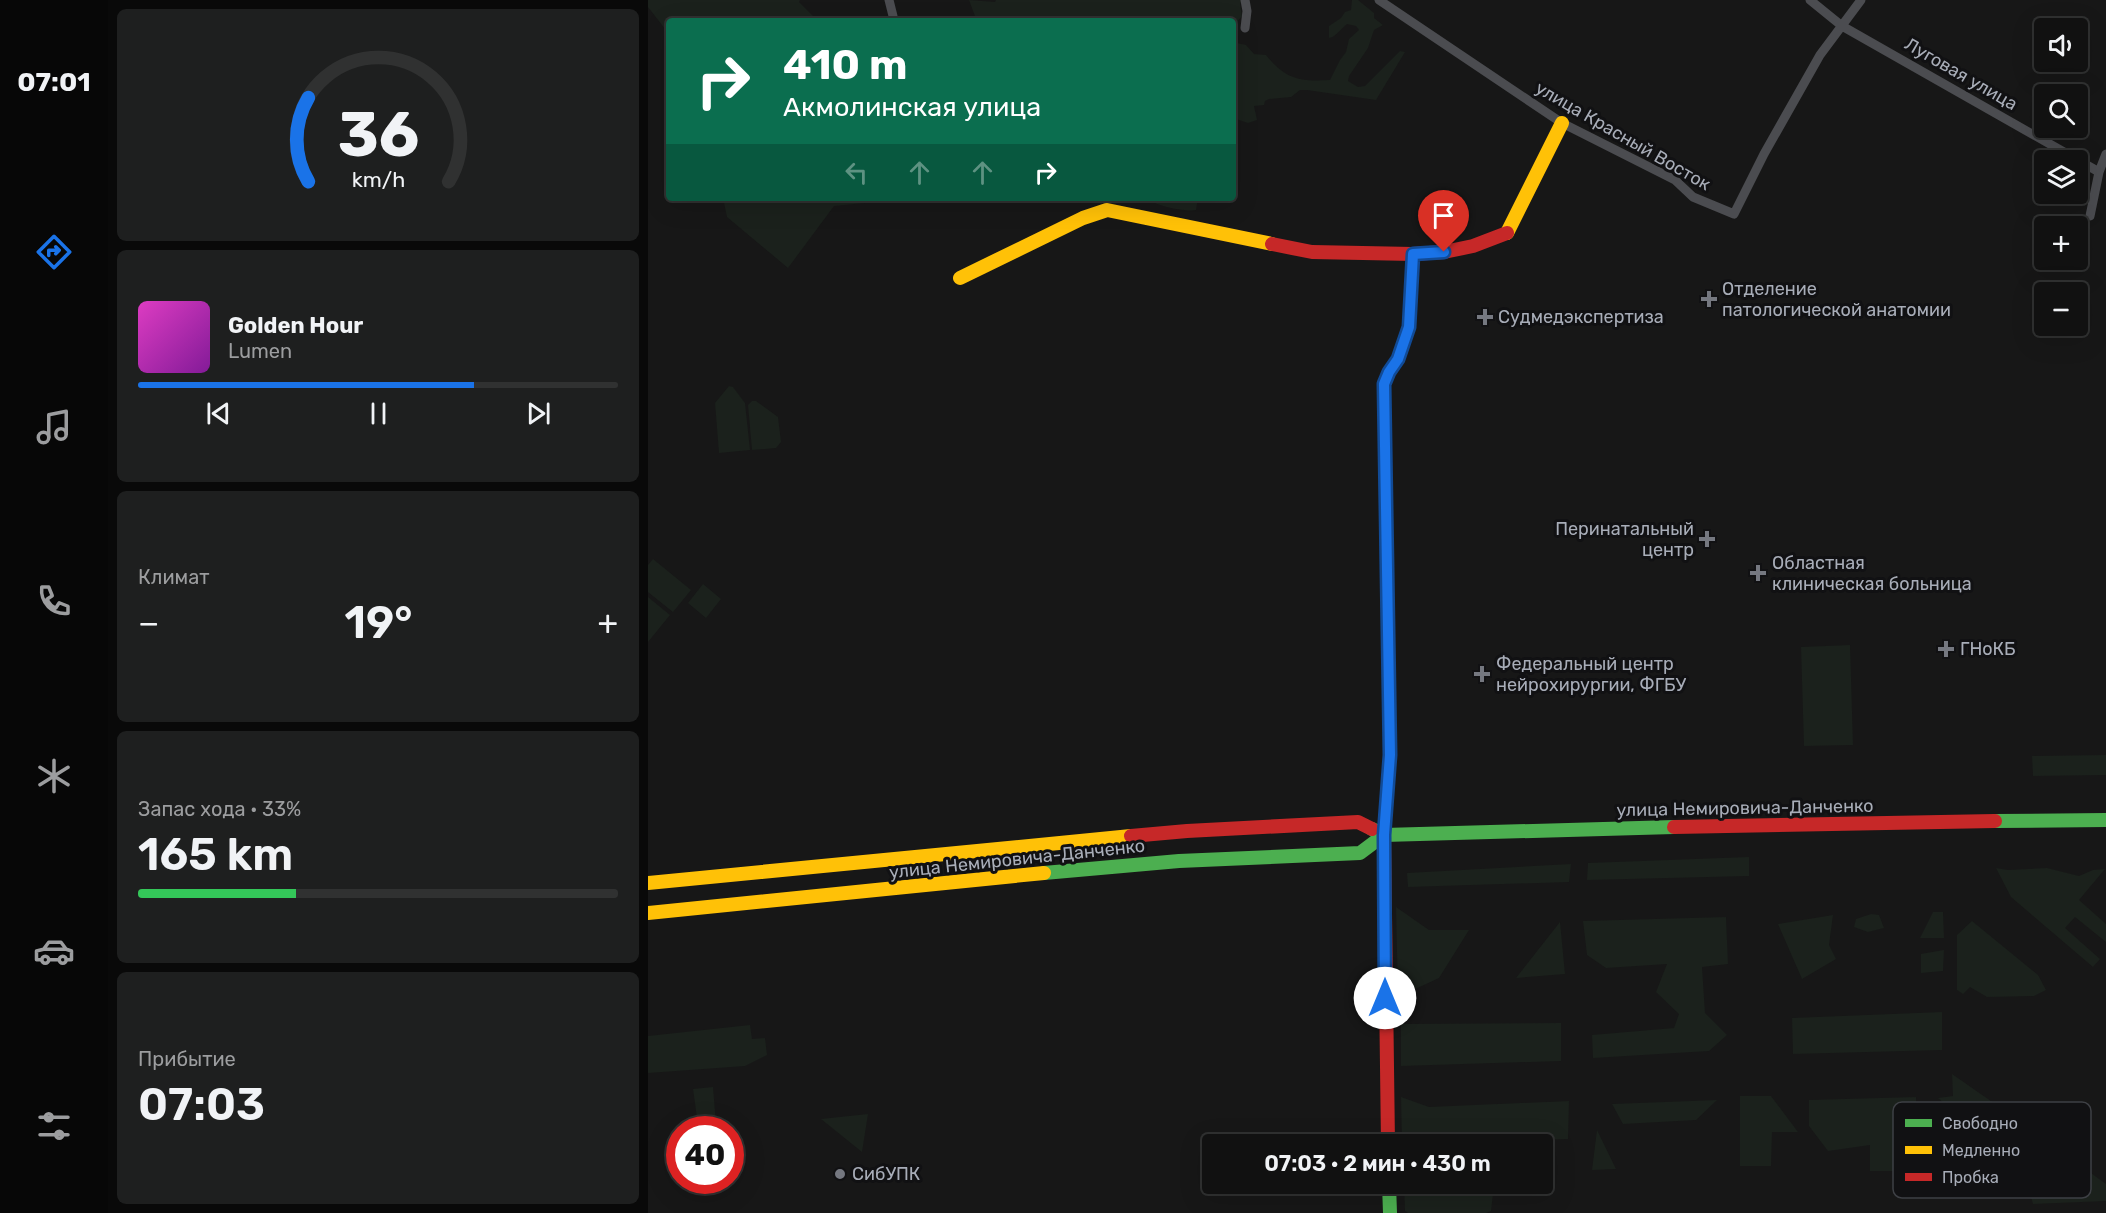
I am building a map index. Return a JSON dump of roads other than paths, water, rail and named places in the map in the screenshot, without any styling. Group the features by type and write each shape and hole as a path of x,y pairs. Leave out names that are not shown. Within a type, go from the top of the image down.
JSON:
{"main road":[{"path":"960,278 1083,218 1107,210 1312,252 1413,254 1444,252 1473,246 1508,232 1562,123"},
{"name":"улица Немировича-Данченко","path":"648,883 1187,831 1358,822 1384,835 1799,824 2106,820"},
{"path":"1384,835 1388,1134"},
{"name":"улица Немировича-Данченко","path":"648,913 1156,863 1360,853 1384,835"},
{"path":"1389,1194 1390,1213"}],"street":[{"path":"889,0 893,16"},
{"path":"1245,0 1247,11 1245,28"},
{"name":"улица Красный Восток","path":"1379,0 1562,123 1675,180 1692,197 1734,214 1764,154 1815,65 1842,26"},
{"name":"Луговая улица","path":"1810,0 1842,26 2099,172"},
{"path":"1842,26 1861,0"},
{"path":"2090,216 2099,172 2106,154"},
{"path":"1384,835 1390,755 1384,384 1398,359 1409,327 1413,254"}],"place":[{"name":"Отделение патологической анатомии","path":"1709,299"},
{"name":"Судмедэкспертиза","path":"1485,317"},
{"name":"Перинатальный центр","path":"1707,539"},
{"name":"Областная клиническая больница","path":"1758,573"},
{"name":"ГНоКБ","path":"1946,649"},
{"name":"Федеральный центр нейрохирургии, ФГБУ","path":"1482,674"},
{"name":"СибУПК","path":"840,1174"}]}
